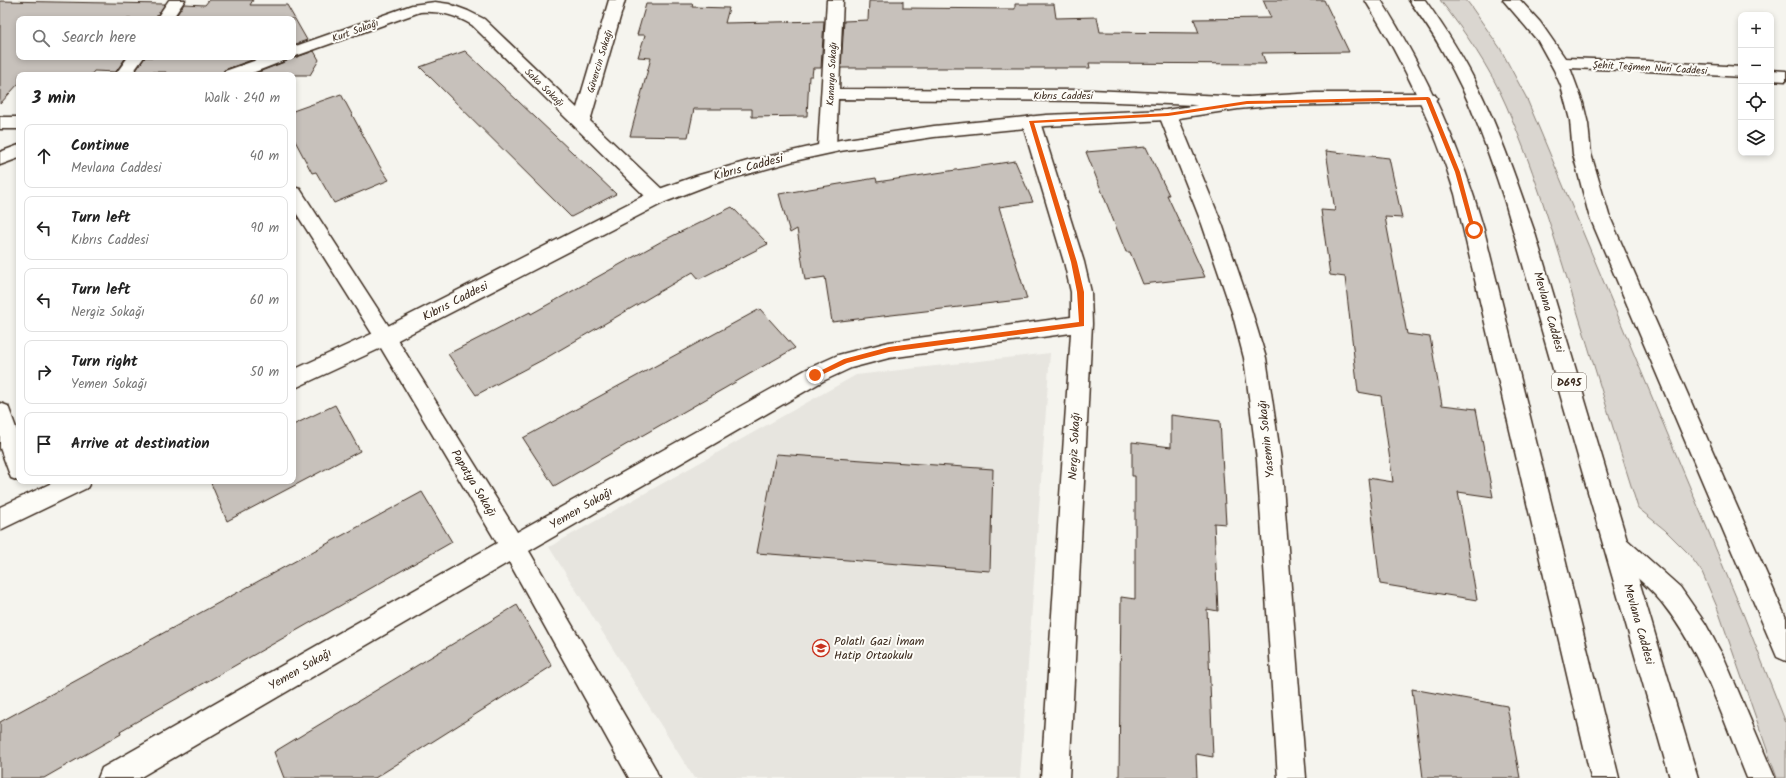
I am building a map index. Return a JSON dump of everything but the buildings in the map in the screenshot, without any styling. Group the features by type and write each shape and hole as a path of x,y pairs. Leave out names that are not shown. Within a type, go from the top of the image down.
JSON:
{"street":[{"path":"166,16 177,0"},
{"name":"Güvercin Sokağı","path":"581,122 617,0"},
{"name":"Kanarya Sokağı","path":"827,147 835,0"},
{"path":"1373,0 1409,58 1428,98 1458,172 1474,230 1605,778"},
{"name":"Mevlana Caddesi","path":"1417,0 1446,41 1480,106 1526,233 1684,778"},
{"path":"1511,0 1527,15 1541,32 1559,63 1572,96 1579,120 1582,151 1599,215 1786,648"},
{"path":"375,23 384,6"},
{"name":"Saka Sokağı","path":"418,8 434,6 449,8 478,22 658,197"},
{"name":"Kurt Sokağı","path":"296,51 418,8"},
{"path":"125,72 134,60"},
{"path":"239,72 272,60"},
{"name":"Şehit Teğmen Nuri Caddesi","path":"1559,63 1647,66 1738,72"},
{"path":"1774,75 1786,76"},
{"name":"Kıbrıs Caddesi","path":"830,94 1181,97 1247,102 1428,98"},
{"name":"Kıbrıs Caddesi","path":"296,379 385,337 658,197 699,181 742,167 827,147 889,136 1031,122 1168,114 1247,102"},
{"name":"Yasemin Sokağı","path":"1168,114 1212,224 1242,312 1255,358 1269,460 1292,778"},
{"name":"Nergiz Sokağı","path":"1031,122 1074,262 1080,292 1082,324 1055,778"},
{"path":"0,123 16,123"},
{"path":"0,159 16,152"},
{"name":"Papatya Sokağı","path":"296,198 385,337 513,547 645,778"},
{"name":"Yemen Sokağı","path":"112,778 815,375 846,361 889,350 1082,324"},
{"path":"0,412 16,463"},
{"path":"23,484 30,504"},
{"path":"0,518 73,484"}],"lane":[{"path":"1616,544 1671,594 1696,632 1716,669 1761,778"}],"shaded area":[{"path":"1440,0 1466,0 1500,48 1526,97 1744,616 1786,723 1786,778 1777,778 1717,607 1702,572 1688,553 1665,530 1638,508 1556,242 1524,150 1500,91 1485,64"},
{"name":"Polatlı Gazi İmam Hatip Ortaokulu","path":"1050,353 1020,778 694,778 549,547 856,375"}],"place":[{"name":"Polatlı Gazi İmam Hatip Ortaokulu","path":"821,648"}],"route":[{"path":"815,375 846,361 889,350 1082,324 1080,292 1074,262 1031,122 1168,114 1247,102 1428,98 1458,172 1474,230"}]}
